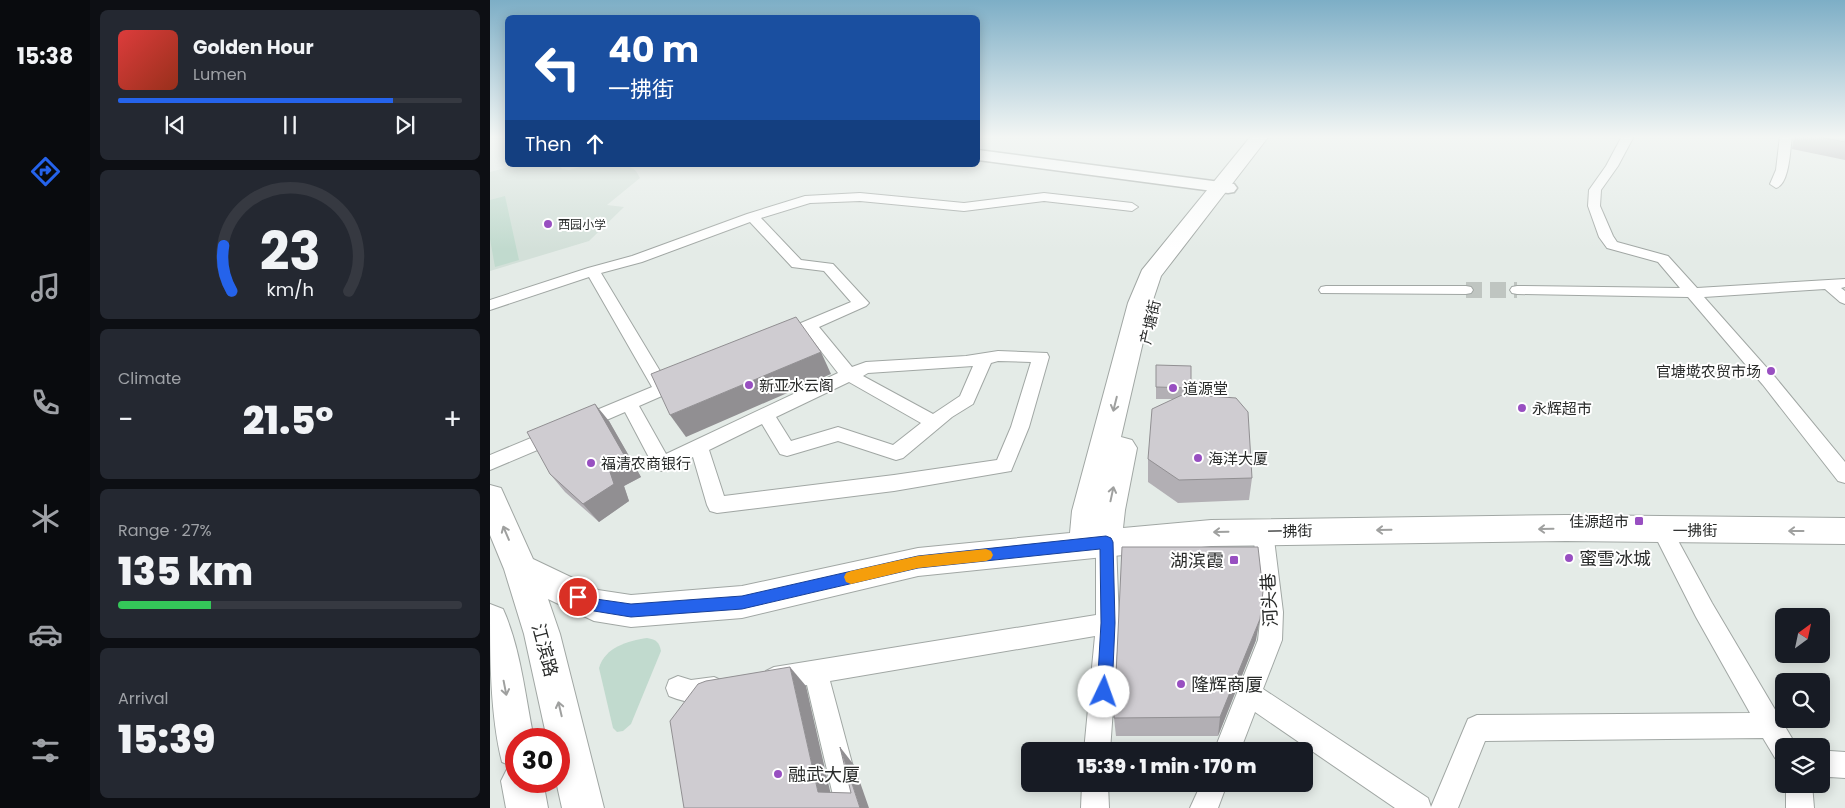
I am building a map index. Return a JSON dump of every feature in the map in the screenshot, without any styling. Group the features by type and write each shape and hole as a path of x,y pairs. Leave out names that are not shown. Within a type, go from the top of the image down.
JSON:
{"main road":[{"path":"1223,188 1233,174"},
{"name":"产塘街","path":"1095,543 1109,510 1153,303 1162,277 1223,188 1236,174"},
{"name":"江滨路","path":"490,497 521,569 542,634 583,808"},
{"name":"一拂街","path":"521,569 594,605 631,611 742,602 918,562 1211,533 1566,528 1845,531"},
{"path":"490,620 496,641 512,728"},
{"path":"525,793 528,808"}],"street":[{"path":"1117,174 1223,188"},
{"path":"1607,174 1595,190 1594,206 1606,237 1612,245 1663,258 1804,423 1845,476"},
{"path":"1776,184 1780,174"},
{"path":"490,305 593,271 637,259 752,217 809,199 860,197 964,207 1044,197 1132,208"},
{"path":"752,217 797,264 828,267 861,303 766,344"},
{"path":"593,271 662,389"},
{"path":"1827,283 1845,299"},
{"path":"1517,290 1695,294 1845,283"},
{"path":"1326,290 1466,290"},
{"path":"810,326 849,375 934,422"},
{"path":"629,404 662,464 866,368 984,360 998,356 1041,357 1020,427 1004,466 894,483 717,505 699,447"},
{"path":"765,415 787,449 838,434 896,452 934,422 967,400 984,360"},
{"path":"490,464 697,374"},
{"path":"1662,530 1704,610 1778,738"},
{"name":"河头巷","path":"1231,742 1270,640 1272,612 1263,531"},
{"path":"1095,543 1108,623 1104,692 1098,742"},
{"path":"678,688 691,692 744,684 1108,623"},
{"path":"816,673 850,808"},
{"path":"1250,694 1418,808"},
{"path":"1444,808 1477,728 1770,725"},
{"path":"1830,764 1845,765"},
{"path":"1095,792 1095,808"},
{"path":"1204,808 1211,792"},
{"path":"1799,793 1800,808"}],"shaded area":[{"name":"西园小学","path":"490,174 638,174 640,178 607,205 624,207 589,241 490,271"}],"green space":[{"path":"505,196 519,260 495,267 490,239 490,200"},
{"path":"647,638 657,642 661,651 631,724 623,731 617,732 613,728 599,668 606,655 618,646"}],"building":[{"path":"796,317 821,352 670,415 651,374"},
{"path":"1156,365 1191,366 1191,388 1156,387"},
{"name":"海洋大厦","path":"1184,394 1236,398 1248,412 1252,478 1179,480 1148,459 1152,409"},
{"name":"福清农商银行","path":"595,404 627,460 609,469 614,484 583,504 550,474 527,432"},
{"name":"隆辉商厦","path":"1122,547 1258,547 1263,591 1260,619 1220,717 1114,718"},
{"name":"融武大厦","path":"790,667 818,792 851,793 840,747 860,808 684,808 670,721 698,684"}],"tunnel":[{"path":"1466,290 1517,290"}],"slow traffic":[{"path":"851,577 918,562 986,555"}],"place":[{"name":"西园小学","path":"548,224"},
{"name":"官塘墘农贸市场","path":"1771,371"},
{"name":"新亚水云阁","path":"749,385"},
{"name":"道源堂","path":"1173,388"},
{"name":"永辉超市","path":"1522,408"},
{"name":"海洋大厦","path":"1198,458"},
{"name":"福清农商银行","path":"591,463"},
{"name":"佳源超市","path":"1639,521"},
{"name":"蜜雪冰城","path":"1569,558"},
{"name":"湖滨霞","path":"1234,560"},
{"name":"隆辉商厦","path":"1181,684"},
{"name":"融武大厦","path":"778,774"}],"route":[{"path":"578,597 594,605 631,611 742,602 918,562 1106,542 1108,623 1104,692"}]}
